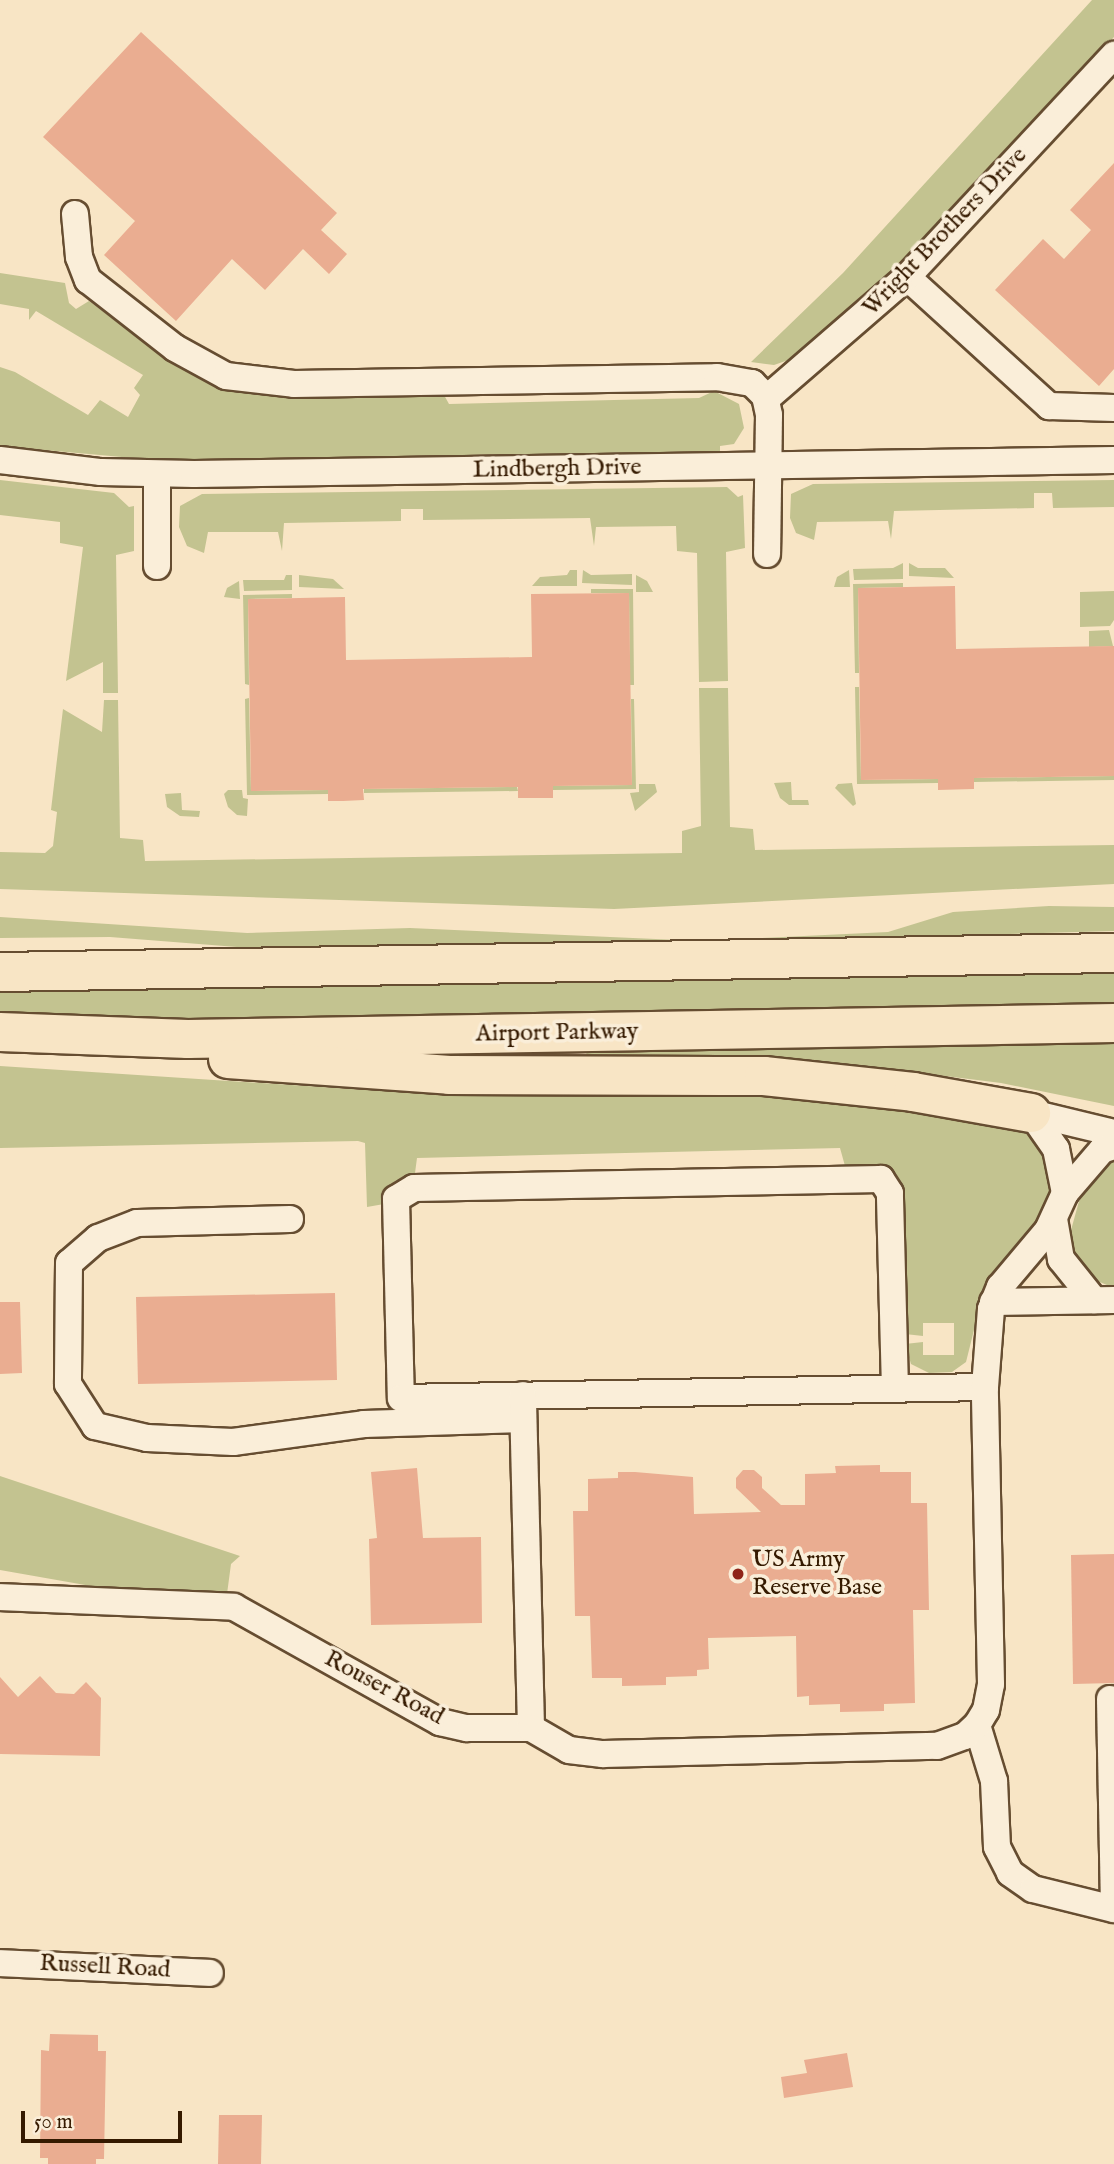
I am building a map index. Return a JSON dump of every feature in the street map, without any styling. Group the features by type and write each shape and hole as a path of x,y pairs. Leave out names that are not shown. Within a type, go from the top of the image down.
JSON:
{"highway":[{"path":"0,972 1114,953"},
{"name":"Airport Parkway","path":"0,1033 214,1038 1114,1023"},
{"path":"0,1033 280,1064 449,1075 764,1076 913,1092 1031,1113"}],"street":[{"name":"Wright Brothers Drive","path":"766,399 906,277 1114,55"},
{"path":"75,214 79,257 88,280 201,365 249,381 347,384 735,377 752,383 766,399 767,554"},
{"path":"906,277 1049,407 1114,408"},
{"name":"Lindbergh Drive","path":"0,460 157,474 1114,460"},
{"path":"157,474 158,566"},
{"path":"1031,1113 1114,1133"},
{"path":"1031,1113 1056,1149 1065,1193"},
{"path":"523,1407 531,1728 569,1750 603,1754 937,1746 965,1736 978,1725 986,1710 991,1684 985,1387 987,1330 993,1302 1000,1287 1054,1219 1065,1193 1086,1164 1102,1150 1114,1146"},
{"path":"523,1407 401,1398 396,1203 403,1191 881,1179 890,1193 895,1389"},
{"path":"290,1219 137,1223 98,1238 69,1263 68,1384 96,1426 147,1438 233,1442 364,1424 523,1407 985,1387"},
{"path":"1054,1219 1062,1259 1104,1300"},
{"path":"993,1302 1104,1300"},
{"name":"Rouser Road","path":"0,1597 234,1607 440,1722 467,1728 531,1728"},
{"path":"978,1725 994,1781 996,1847 1010,1873 1033,1889 1114,1909 1110,1699"},
{"name":"Russell Road","path":"0,1963 210,1973"}],"green space":[{"path":"1092,0 1114,0 1114,37 898,269 797,357 774,365 751,362 843,273"},
{"path":"0,273 65,283 69,303 76,309 89,301 176,366 249,393 286,398 444,395 449,404 699,398 714,391 739,404 744,428 734,444 720,446 720,451 155,460 0,446 0,367 15,372 88,415 100,400 128,417 140,395 134,388 143,375 36,311 29,320 29,309 0,304"},
{"path":"0,480 114,493 129,507 134,506 134,551 116,555 118,693 103,693 103,662 66,681 83,547 60,543 60,522 0,515"},
{"path":"1114,480 1114,507 1053,508 1052,493 1034,493 1034,508 894,511 891,539 888,521 817,522 814,540 796,533 790,518 791,494 813,484"},
{"path":"727,487 738,497 743,495 745,548 726,552 728,681 699,682 697,553 677,551 676,526 596,527 594,546 590,518 423,520 423,509 401,509 401,521 284,523 282,551 278,532 208,532 204,553 187,546 179,527 180,506 202,494"},
{"path":"903,563 903,579 854,580 853,569 893,568"},
{"path":"909,563 918,568 945,568 954,578 909,576"},
{"path":"570,570 577,570 577,586 532,586 540,577 567,575"},
{"path":"583,570 591,575 632,574 632,585 582,583"},
{"path":"849,570 850,587 834,587 837,577"},
{"path":"286,575 292,575 292,590 244,591 243,580 284,580"},
{"path":"299,575 333,579 344,589 299,587"},
{"path":"636,575 647,581 653,592 636,592"},
{"path":"239,581 240,599 224,597 227,588"},
{"path":"903,583 903,587 858,588 859,673 855,673 853,584"},
{"path":"591,589 633,589 634,685 630,685 629,593 591,593"},
{"path":"1114,591 1114,620 1110,626 1080,627 1080,592"},
{"path":"292,594 292,598 248,599 249,685 245,684 243,595"},
{"path":"1109,630 1113,646 1089,647 1089,631"},
{"path":"855,687 859,687 861,780 938,779 938,783 857,784"},
{"path":"699,688 728,688 730,827 753,829 755,850 1114,845 1114,884 614,909 0,889 0,852 45,853 53,846 57,812 51,810 63,709 102,732 104,700 118,700 120,838 143,840 145,861 682,853 682,831 701,826"},
{"path":"249,698 251,791 328,790 328,794 247,795 245,699"},
{"path":"631,699 634,699 636,789 553,790 553,786 632,785"},
{"path":"1114,776 1114,780 974,782 974,778"},
{"path":"791,782 792,800 808,800 809,805 789,805 780,798 774,783"},
{"path":"852,783 856,804 853,806 835,788 838,784"},
{"path":"639,784 655,784 657,792 635,811 630,793 639,792"},
{"path":"517,787 518,791 364,793 364,789"},
{"path":"228,790 242,790 243,798 248,799 247,816 237,815 228,807 224,794"},
{"path":"181,793 182,810 200,811 199,817 180,816 167,807 165,794"},
{"path":"1049,906 1114,907 1114,931 324,954 110,937 0,938 0,917 247,933 410,928 701,941 888,932 953,912"},
{"path":"1114,968 1114,1009 287,1025 0,1018 0,986"},
{"path":"1114,1035 1114,1106 1001,1083 865,1066 587,1061 586,1049"},
{"path":"0,1066 367,1090 706,1090 912,1108 1030,1134 1047,1149 1053,1186 1039,1221 985,1286 966,1362 952,1372 929,1373 911,1364 905,1344 923,1342 923,1355 954,1355 954,1323 923,1323 923,1336 905,1334 901,1186 891,1171 845,1166 840,1148 417,1158 415,1173 395,1181 384,1204 367,1207 365,1143 358,1141 0,1148"},
{"path":"1114,1154 1114,1288 1088,1277 1068,1241 1084,1183"},
{"path":"0,1476 240,1556 231,1564 227,1594 108,1589 0,1570"}],"building":[{"path":"141,32 337,213 321,230 347,254 329,274 303,249 265,290 232,259 176,321 104,255 135,221 43,137"},
{"path":"1114,163 1114,369 1099,386 995,290 1043,239 1064,259 1091,230 1070,210"},
{"path":"955,586 956,649 1114,646 1114,776 974,778 974,789 938,790 938,779 861,780 858,588"},
{"path":"629,593 632,785 553,786 553,798 518,798 518,787 363,789 364,800 343,801 328,801 328,790 251,791 248,599 345,597 346,660 532,657 531,594"},
{"path":"335,1293 337,1380 138,1384 136,1297"},
{"path":"0,1302 20,1302 22,1373 0,1374"},
{"path":"880,1465 880,1472 911,1472 911,1503 927,1503 929,1610 913,1610 915,1703 884,1704 884,1711 840,1712 840,1704 809,1705 809,1696 797,1697 796,1636 708,1638 709,1669 697,1670 697,1676 666,1677 666,1685 622,1686 622,1678 592,1678 590,1616 575,1616 573,1511 588,1511 588,1479 618,1478 618,1472 693,1477 694,1514 761,1512 736,1488 736,1478 743,1470 754,1470 762,1477 762,1488 781,1505 805,1505 805,1474 836,1473 835,1466"},
{"path":"417,1468 423,1538 481,1537 482,1623 371,1625 369,1539 377,1538 371,1472"},
{"path":"1114,1554 1114,1683 1073,1684 1071,1555"},
{"path":"40,1676 56,1693 74,1694 86,1682 101,1698 100,1756 0,1754 0,1677 18,1697"},
{"path":"50,2034 98,2035 98,2051 106,2051 104,2159 96,2159 96,2164 48,2164 48,2158 40,2158 41,2050 49,2051"},
{"path":"847,2053 853,2087 784,2098 781,2077 807,2073 804,2060"},
{"path":"219,2115 262,2115 261,2164 218,2164"}],"place":[{"name":"US Army Reserve Base","path":"738,1574"}]}
